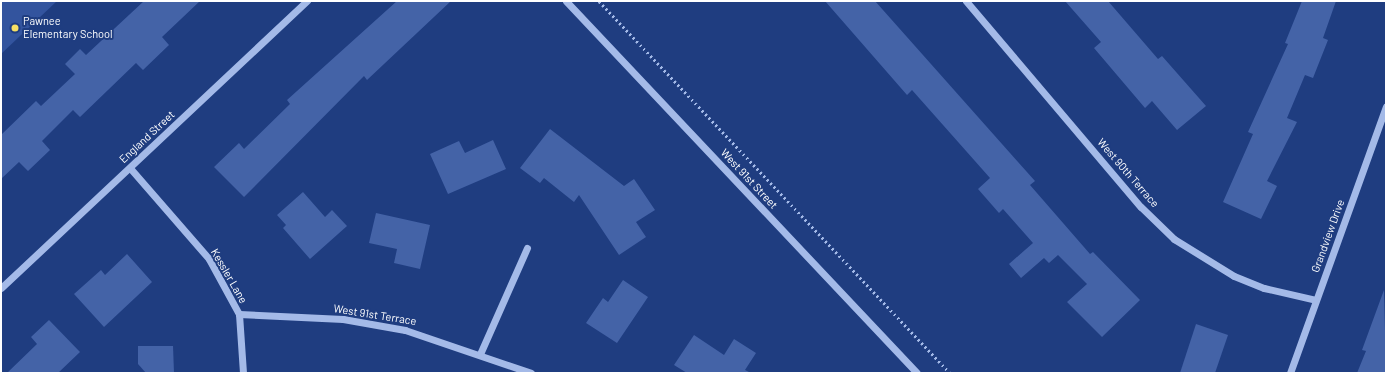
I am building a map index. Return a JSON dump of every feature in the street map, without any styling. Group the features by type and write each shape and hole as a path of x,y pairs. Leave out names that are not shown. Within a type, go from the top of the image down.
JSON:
{"street":[{"name":"England Street","path":"1,288 307,1"},
{"name":"West 91st Street","path":"566,1 917,373"},
{"name":"West 90th Terrace","path":"966,1 1141,207 1174,239 1234,276 1264,288 1316,300"},
{"name":"Grandview Drive","path":"1290,373 1386,107"},
{"name":"Kessler Lane","path":"130,168 209,259 239,314 244,373"},
{"path":"480,354 527,248"},
{"name":"West 91st Terrace","path":"239,314 344,319 405,330 480,354 531,373"}],"path":[{"path":"599,1 950,373"}],"shaded area":[{"name":"Pawnee Elementary School","path":"1,1 57,1 1,54"}],"building":[{"path":"144,1 200,1 162,37 169,45 143,70 136,63 80,117 73,110 42,141 50,150 28,171 19,162 1,179 1,135 36,101 41,106 75,74 65,64 80,49 86,55"},
{"path":"397,1 451,1 367,80 364,76 244,197 214,167 239,143 244,149 290,104 287,100"},
{"path":"825,1 875,1 1035,181 1030,185 1090,254 1093,252 1140,300 1102,337 1067,302 1087,284 1058,255 1049,263 1044,258 1021,278 1009,264 1033,243 1003,209 999,213 978,189 990,178 912,90 907,95"},
{"path":"1065,1 1108,1 1158,59 1162,56 1206,106 1177,130 1152,101 1145,108 1094,48 1101,42"},
{"path":"1302,1 1336,1 1323,38 1328,40 1313,78 1305,75 1287,118 1297,122 1267,181 1277,186 1261,219 1223,202 1253,134 1248,132 1288,44 1285,43"},
{"path":"550,129 624,186 634,179 655,210 636,222 646,237 619,255 579,195 574,202 544,178 540,183 520,168"},
{"path":"493,140 506,169 448,194 430,154 459,141 465,153"},
{"path":"303,192 325,217 332,210 347,226 310,259 283,228 286,225 277,215"},
{"path":"376,213 430,225 420,269 394,263 397,249 369,243"},
{"path":"127,254 152,282 104,327 74,294 101,270 105,275"},
{"path":"623,280 648,297 617,343 586,323 603,298 608,302"},
{"path":"1384,290 1386,373 1357,373 1366,351 1362,350"},
{"path":"49,320 80,352 58,373 7,373 37,344 31,337"},
{"path":"1196,324 1228,335 1215,373 1180,373"},
{"path":"694,335 724,355 734,339 756,353 745,370 751,373 687,373 674,365"},
{"path":"138,346 173,346 174,373 146,373 138,364"}],"place":[{"name":"Pawnee Elementary School","path":"15,28"}]}
